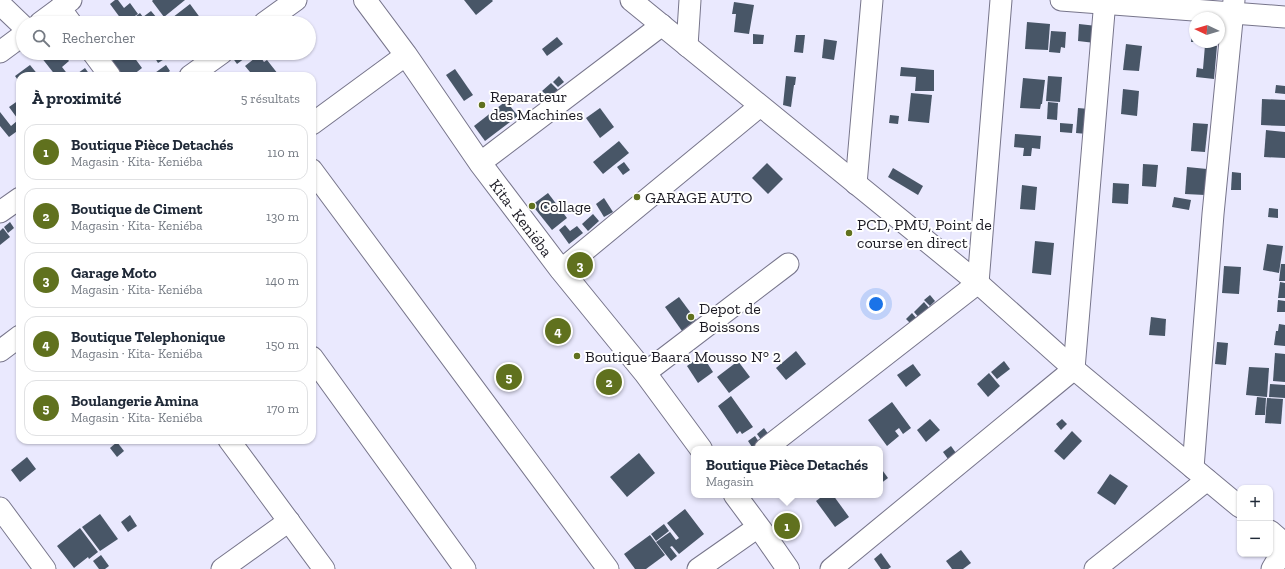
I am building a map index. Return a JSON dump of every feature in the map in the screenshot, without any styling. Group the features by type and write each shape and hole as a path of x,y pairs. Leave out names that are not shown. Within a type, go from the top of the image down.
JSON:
{"main road":[{"name":"Kita- Keniéba","path":"368,1 480,163 561,270 645,373 699,446"},
{"path":"737,498 788,569"}],"street":[{"path":"274,16 296,0"},
{"path":"631,0 978,284 1074,369 1237,505"},
{"path":"687,46 690,0"},
{"path":"856,184 872,0"},
{"path":"769,446 978,284 1001,0"},
{"path":"1061,0 1234,6 1285,17"},
{"path":"831,569 1074,369 1105,2"},
{"path":"0,4 16,19"},
{"path":"1095,569 1200,474 1213,214 1234,6"},
{"path":"55,16 68,10"},
{"path":"480,163 662,25"},
{"path":"0,52 16,40"},
{"path":"316,121 406,55"},
{"path":"98,60 107,72"},
{"path":"196,72 212,60"},
{"path":"561,270 760,106"},
{"path":"316,175 608,569"},
{"path":"0,212 16,201"},
{"path":"645,373 788,264"},
{"path":"0,351 16,339"},
{"path":"316,363 465,569"},
{"path":"232,444 324,569"},
{"path":"0,508 45,569"},
{"path":"222,569 289,521"},
{"path":"698,569 758,527"},
{"path":"1273,534 1285,544"},
{"path":"1272,569 1285,547"}],"building":[{"path":"115,0 118,0 124,8 130,3 138,14 135,16 119,16 110,4"},
{"path":"185,0 165,16 163,16 152,1"},
{"path":"464,0 492,0 493,1 476,15"},
{"path":"734,2 754,5 749,34 734,32 736,14 732,14"},
{"path":"190,4 199,16 174,16"},
{"path":"151,11 155,16 144,16"},
{"path":"1027,22 1050,24 1048,50 1025,49"},
{"path":"1079,24 1097,26 1095,43 1078,41"},
{"path":"1051,31 1066,32 1065,48 1061,47 1060,53 1049,52"},
{"path":"753,34 764,35 763,44 753,44"},
{"path":"796,35 805,35 803,53 794,52"},
{"path":"557,37 563,44 547,56 542,49"},
{"path":"824,39 837,41 834,60 822,58"},
{"path":"1126,44 1142,46 1139,71 1123,70"},
{"path":"1205,48 1217,48 1214,79 1196,77 1197,68 1203,69"},
{"path":"43,60 69,61 62,67 66,72 53,72"},
{"path":"136,60 142,68 137,72 120,72 112,61"},
{"path":"234,60 242,60 237,64"},
{"path":"253,60 263,60 264,62 267,60 276,72 250,72 245,66"},
{"path":"30,65 36,72 20,72"},
{"path":"166,65 170,71 169,72 156,72"},
{"path":"901,67 934,70 934,91 915,91 916,77 900,76"},
{"path":"85,68 88,72 80,72"},
{"path":"455,69 473,95 464,101 446,75"},
{"path":"559,76 564,82 558,87 553,82"},
{"path":"786,76 796,77 791,107 783,105"},
{"path":"1048,76 1062,77 1060,102 1046,101"},
{"path":"1023,78 1045,80 1040,109 1020,108"},
{"path":"551,83 560,92 551,100 542,91"},
{"path":"1276,85 1285,86 1285,94 1275,93"},
{"path":"1123,89 1139,91 1137,116 1121,114"},
{"path":"911,93 932,95 929,123 908,121"},
{"path":"1262,99 1285,100 1285,126 1261,125"},
{"path":"506,101 518,116 485,141 474,126"},
{"path":"16,102 16,117 9,107"},
{"path":"1048,102 1058,103 1057,120 1047,119"},
{"path":"600,108 614,127 600,138 586,118"},
{"path":"1078,108 1089,109 1087,134 1076,133"},
{"path":"0,112 11,126 16,122 16,132 9,137 0,126"},
{"path":"890,115 899,116 898,124 889,123"},
{"path":"1060,123 1073,124 1072,133 1060,132"},
{"path":"1193,123 1208,124 1205,152 1191,151"},
{"path":"1266,130 1285,132 1285,158 1264,157"},
{"path":"1015,134 1041,136 1040,149 1032,148 1031,156 1023,156 1024,148 1014,147"},
{"path":"619,141 629,153 603,174 593,162"},
{"path":"624,162 630,170 623,175 617,167"},
{"path":"767,163 783,179 768,194 752,178"},
{"path":"1143,164 1158,165 1156,187 1142,186"},
{"path":"1187,167 1207,169 1205,195 1185,194"},
{"path":"893,168 923,186 918,195 888,177"},
{"path":"1232,172 1241,173 1241,190 1231,190"},
{"path":"1113,183 1129,184 1128,204 1112,203"},
{"path":"1022,185 1037,187 1035,210 1020,209"},
{"path":"548,193 567,218 552,230 532,205"},
{"path":"1174,197 1191,200 1189,210 1172,207"},
{"path":"604,198 613,212 604,217 596,204"},
{"path":"1269,208 1278,209 1278,218 1268,217"},
{"path":"593,214 599,221 588,231 582,224"},
{"path":"10,222 14,228 8,233 4,227"},
{"path":"565,225 570,231 577,226 583,233 569,244 559,230"},
{"path":"3,228 10,237 0,245 0,231"},
{"path":"1035,241 1054,243 1051,275 1032,273"},
{"path":"1267,244 1283,246 1279,273 1263,270"},
{"path":"1281,264 1285,264 1285,281 1279,281"},
{"path":"1224,266 1241,267 1239,294 1222,293"},
{"path":"1280,282 1285,283 1285,298 1278,298"},
{"path":"930,295 935,301 930,306 924,300"},
{"path":"679,297 696,320 682,331 665,307"},
{"path":"1278,300 1285,301 1285,312 1277,312"},
{"path":"924,302 930,309 920,319 914,312"},
{"path":"912,313 918,320 913,326 906,319"},
{"path":"1151,317 1166,319 1165,336 1149,335"},
{"path":"1279,324 1285,325 1285,346 1274,345 1276,331 1278,331"},
{"path":"1217,342 1228,343 1226,365 1215,364"},
{"path":"796,351 806,364 786,380 776,368"},
{"path":"1275,353 1285,354 1285,382 1273,381"},
{"path":"702,355 713,372 698,383 687,366"},
{"path":"738,361 750,377 729,393 717,377"},
{"path":"1004,361 1010,369 997,379 991,372"},
{"path":"913,364 921,375 906,387 897,375"},
{"path":"1249,367 1269,368 1267,397 1246,395"},
{"path":"989,373 1000,386 988,397 977,384"},
{"path":"1270,384 1285,385 1285,398 1269,397"},
{"path":"731,396 753,427 742,434 740,431 737,434 718,406"},
{"path":"1257,397 1266,398 1265,415 1255,415"},
{"path":"1267,398 1283,399 1281,424 1265,423"},
{"path":"892,402 911,428 903,434 899,428 895,431 899,436 887,446 868,420"},
{"path":"930,419 940,430 926,442 917,430"},
{"path":"1062,419 1067,424 1061,430 1056,424"},
{"path":"764,428 769,435 762,441 757,434"},
{"path":"1072,431 1082,441 1064,460 1054,451"},
{"path":"755,436 759,442 751,446 748,441"},
{"path":"115,444 119,444 124,451 117,457 110,448"},
{"path":"951,446 956,453 948,459 943,452"},
{"path":"639,453 655,473 627,497 610,477"},
{"path":"27,457 36,469 20,482 11,470"},
{"path":"883,471 888,478 883,482"},
{"path":"1110,474 1128,486 1115,505 1097,493"},
{"path":"820,498 835,498 849,517 835,527 816,501"},
{"path":"685,509 704,534 679,554 672,546 670,547 677,556 671,561 656,542 670,532 676,540 679,538 667,523"},
{"path":"100,514 118,539 100,551 82,527"},
{"path":"130,515 137,526 128,532 121,522"},
{"path":"664,524 669,531 656,541 651,534"},
{"path":"80,528 98,552 89,559 88,557 74,568 57,546"},
{"path":"650,535 665,555 646,569 635,569 624,554"},
{"path":"961,550 971,563 963,569 952,569 946,561"},
{"path":"881,553 891,567 888,569 881,569 874,559"},
{"path":"101,555 109,566 105,569 99,569 93,561"}],"place":[{"name":"Reparateur des Machines","path":"482,105"},
{"name":"GARAGE AUTO","path":"637,197"},
{"name":"Collage","path":"532,206"},
{"name":"PCD, PMU, Point de course en direct","path":"849,233"},
{"name":"Garage Moto","path":"580,265"},
{"name":"Depot de Boissons","path":"691,317"},
{"name":"Boutique Telephonique","path":"558,331"},
{"name":"Boutique Baara Mousso N° 2","path":"577,356"},
{"name":"Boulangerie Amina","path":"509,377"},
{"name":"Boutique de Ciment","path":"609,382"},
{"name":"Boutique Pièce Detachés","path":"787,526"}]}
